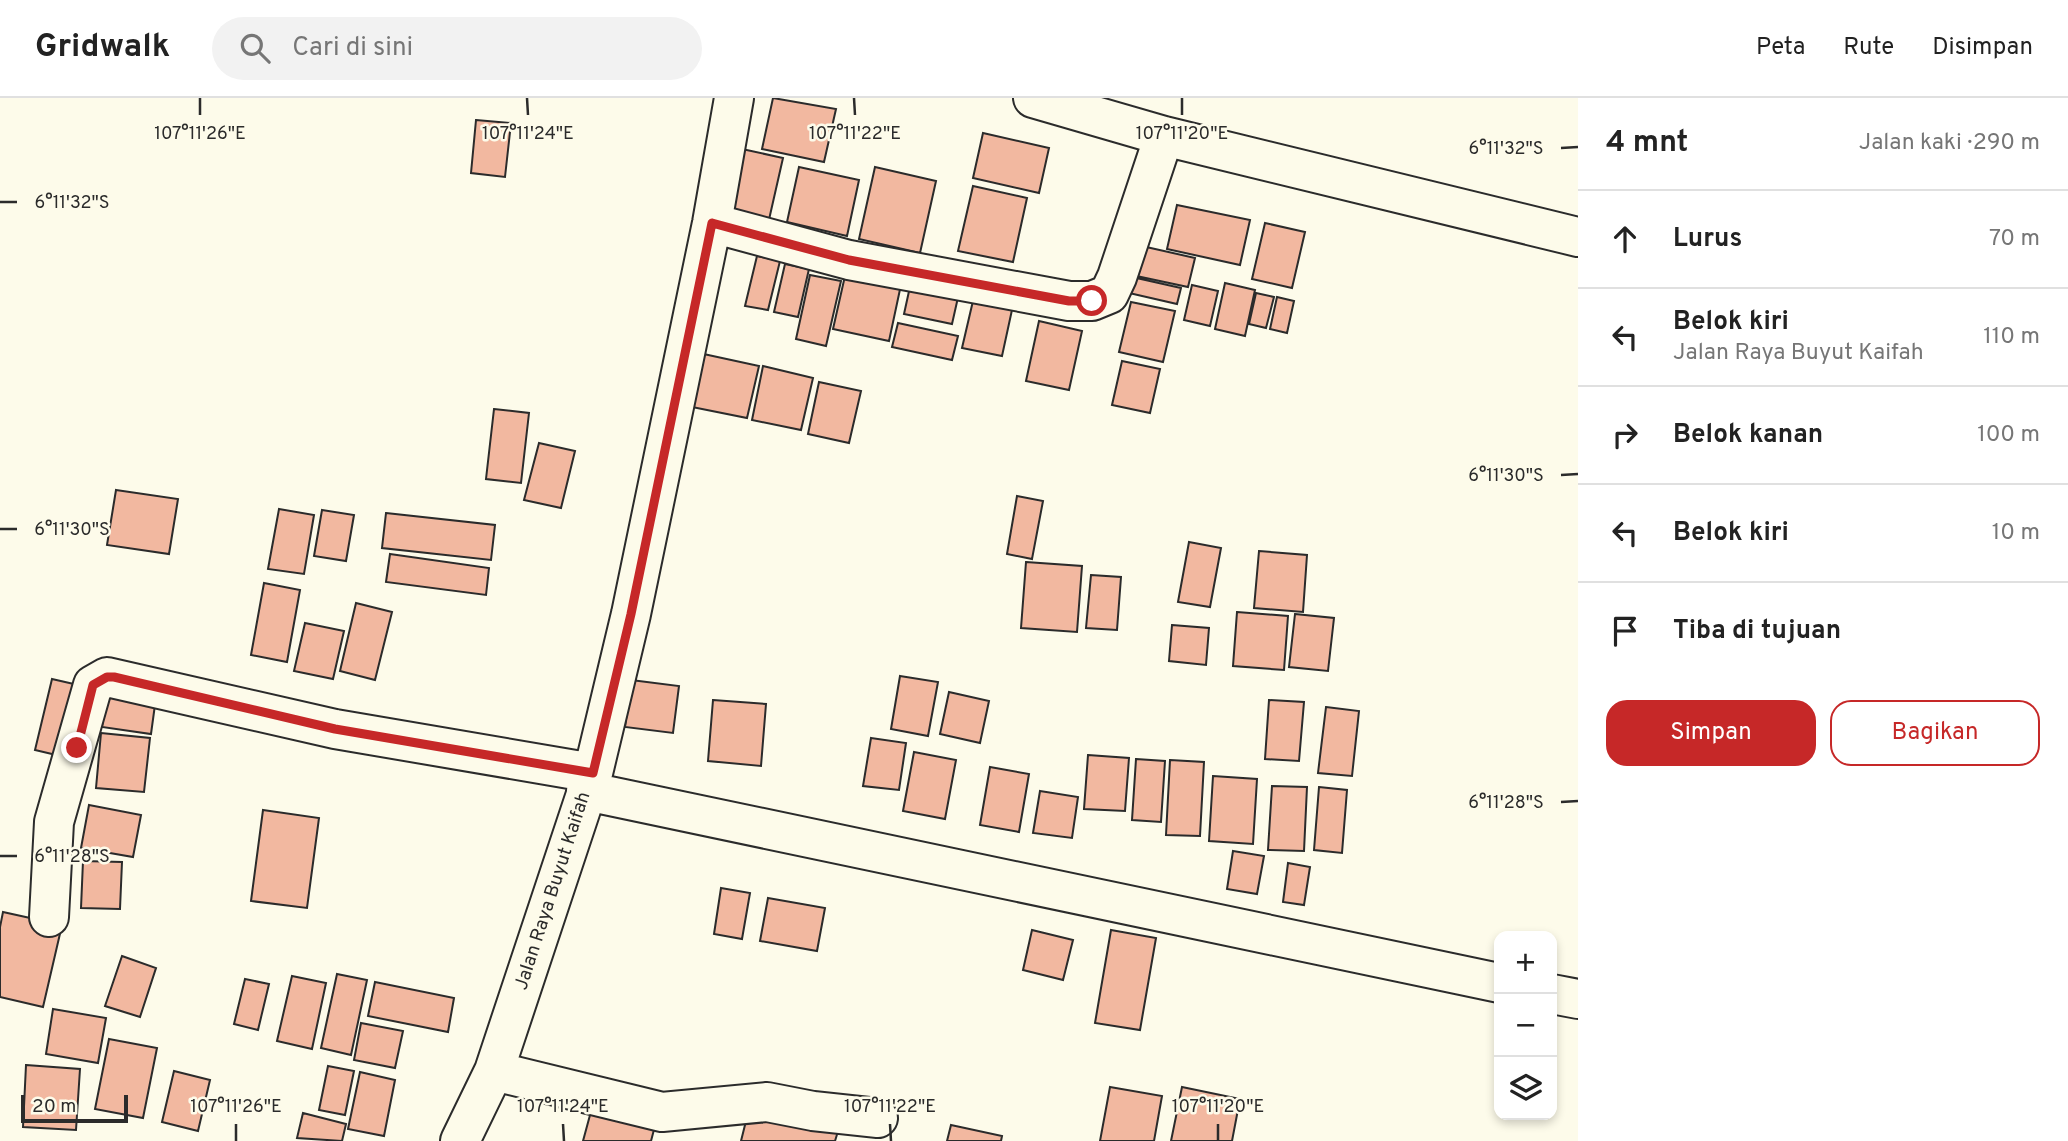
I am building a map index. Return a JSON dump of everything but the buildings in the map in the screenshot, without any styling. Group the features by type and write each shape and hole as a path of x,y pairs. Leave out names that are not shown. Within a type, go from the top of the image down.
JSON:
{"street":[{"name":"Jalan Raya Buyut Kaifah","path":"460,1141 494,1071 589,782 631,614 712,223 734,98"},
{"path":"1033,98 1164,136 1578,237"},
{"path":"712,223 849,260 1069,301 1092,301 1109,294 1117,277 1164,136"},
{"path":"49,916 54,822 93,685 107,677 1494,982"},
{"path":"1557,995 1578,999"},
{"path":"494,1071 662,1112 767,1102 813,1111 878,1118"}],"route":[{"path":"77,748 93,685 107,677 114,677 335,729 593,773 631,614 712,223 849,260 1069,301 1092,301"}]}
